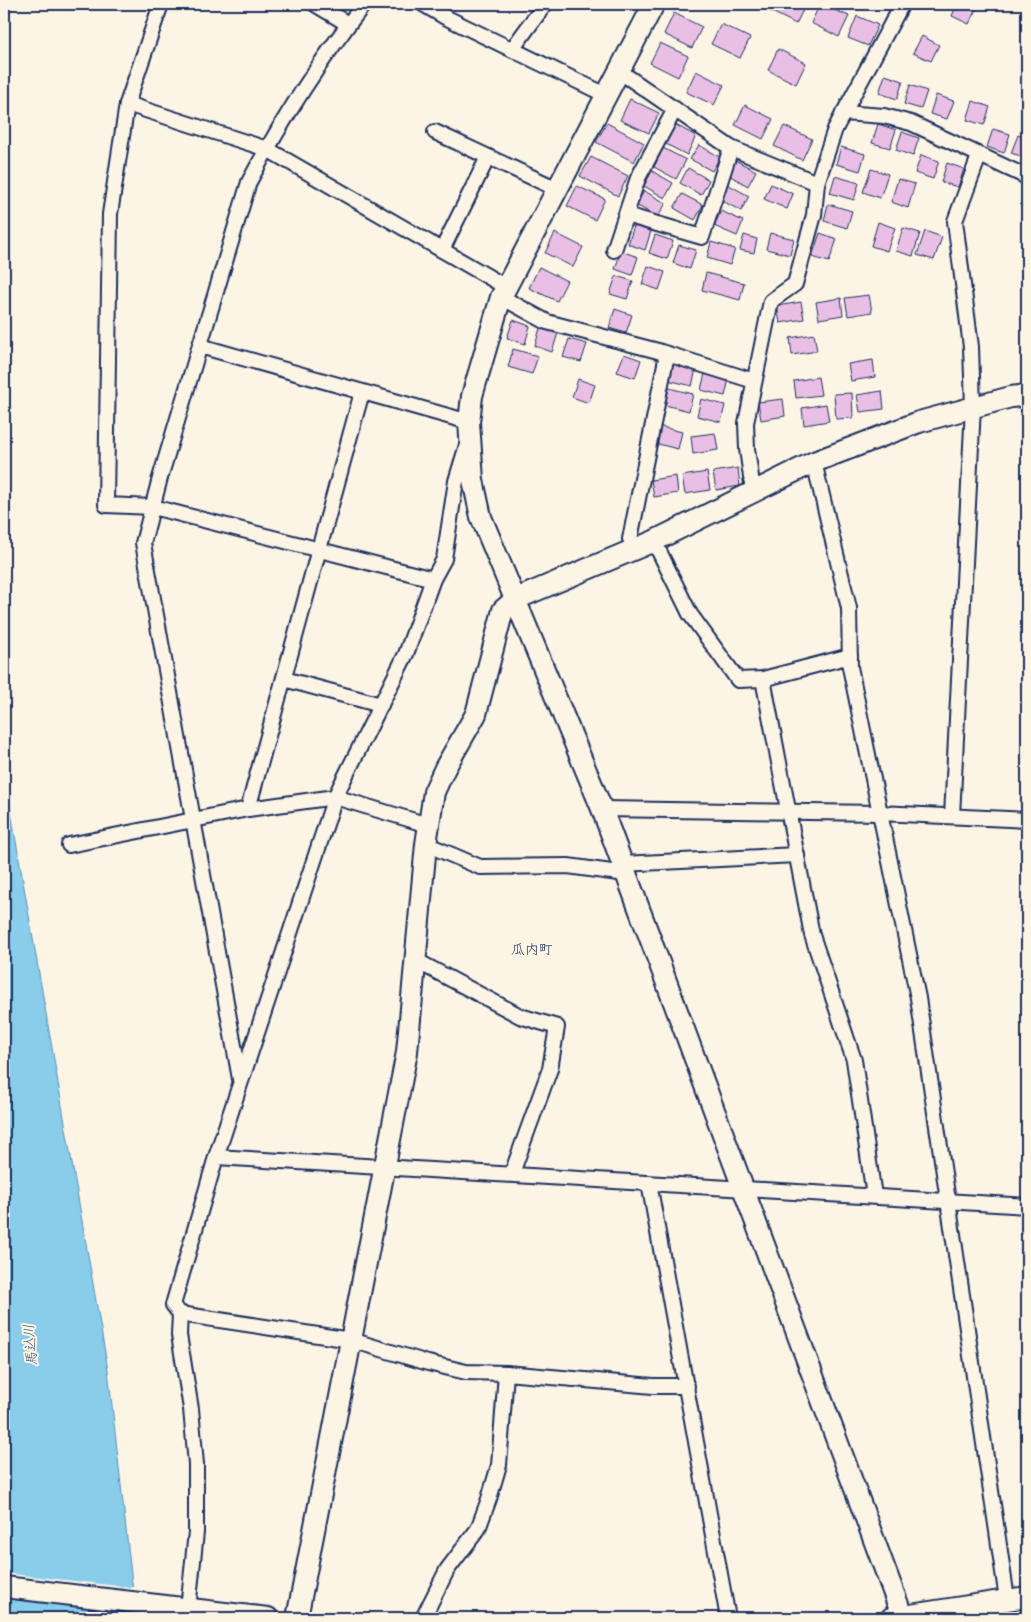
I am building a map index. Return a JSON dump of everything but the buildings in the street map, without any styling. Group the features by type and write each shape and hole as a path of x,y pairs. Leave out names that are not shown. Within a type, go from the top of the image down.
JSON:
{"street":[{"path":"161,4 127,104 110,214 106,505 153,507 433,579"},
{"path":"315,4 348,24"},
{"path":"240,1080 143,543 249,182 267,149 348,24 364,4"},
{"path":"423,4 445,17 606,94"},
{"path":"513,48 545,4"},
{"path":"188,1609 196,1532 196,1464 191,1409 179,1335 180,1314 173,1305 240,1080 335,797 406,654 433,579 444,558 456,481 469,430 472,396 503,292 654,4"},
{"path":"753,491 747,449 746,423 772,301 795,284 814,215 817,183 835,129 902,4"},
{"path":"619,71 731,148 817,183"},
{"path":"127,104 267,149 442,250 547,322 667,354 754,381"},
{"path":"614,250 638,178 675,109"},
{"path":"843,113 884,116 910,123 1027,177"},
{"path":"435,132 557,189"},
{"path":"626,215 702,237 731,148"},
{"path":"952,816 974,407 971,347 955,221 979,156"},
{"path":"442,250 488,157"},
{"path":"200,346 362,392 469,430"},
{"path":"667,354 630,539 645,545 690,614 738,680 764,679 850,656"},
{"path":"248,809 362,392"},
{"path":"297,1618 407,1052 427,835 434,792 445,768 476,714 503,610 516,599 645,545 814,462 919,422 1027,395"},
{"path":"469,430 473,480 481,517 602,809 743,1188 899,1617 1027,1597"},
{"path":"814,462 850,608 850,668 918,998 1007,1599"},
{"path":"284,679 381,705"},
{"path":"764,679 812,935 854,1060 874,1196"},
{"path":"69,845 248,809 335,797 427,835 480,867 568,866 624,869 797,855"},
{"path":"602,809 880,813 1027,820"},
{"path":"415,960 520,1016 557,1027 550,1069 512,1173"},
{"path":"216,1157 512,1173 1027,1206"},
{"path":"649,1183 728,1618"},
{"path":"180,1314 351,1340 428,1363 466,1372 506,1372 653,1386 687,1386"},
{"path":"423,1618 447,1570 478,1529 490,1499 499,1465 506,1372"},
{"path":"4,1587 268,1618"}],"water":[{"name":"馬込川","path":"4,772 108,1370 136,1618 4,1618"}],"pier":[{"path":"4,1573 136,1588 136,1593 4,1578"}],"district":[{"name":"瓜内町","path":"532,950"}]}
